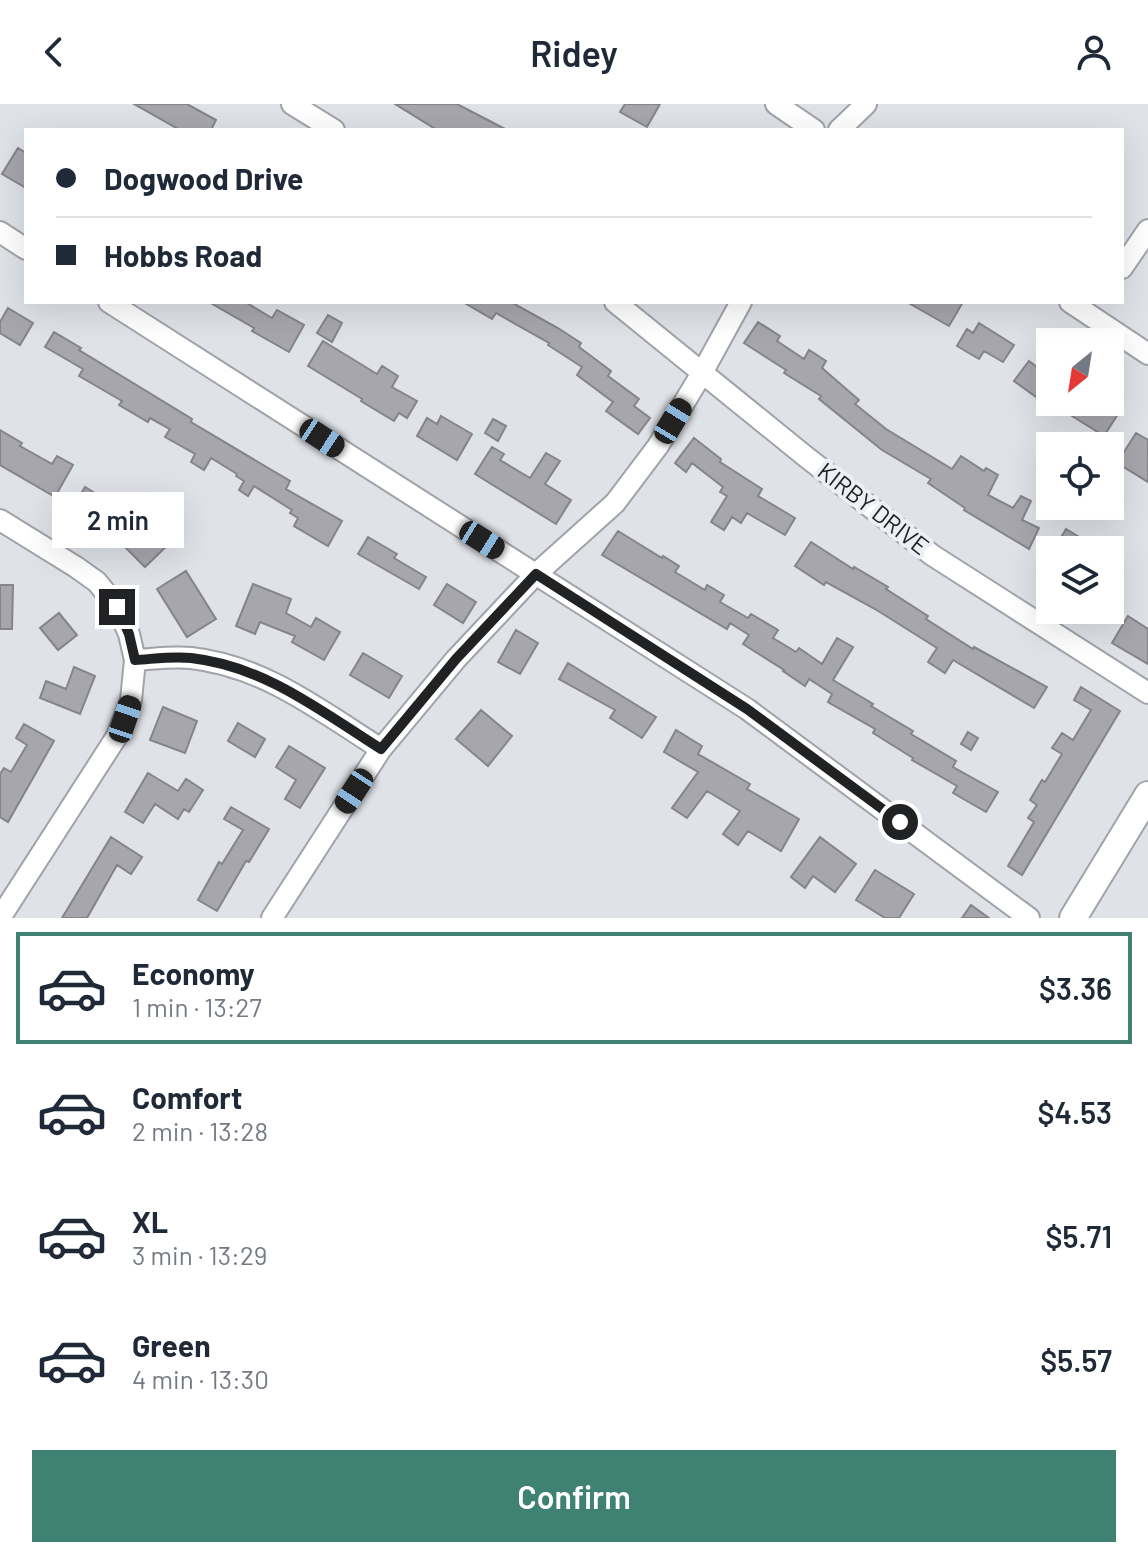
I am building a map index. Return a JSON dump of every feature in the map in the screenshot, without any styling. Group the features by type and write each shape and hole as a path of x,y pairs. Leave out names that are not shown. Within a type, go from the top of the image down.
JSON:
{"main road":[{"path":"1073,918 1148,795"}],"street":[{"path":"292,104 331,128"},
{"path":"776,104 811,128"},
{"path":"841,128 866,104"},
{"path":"1124,265 1148,230"},
{"path":"0,232 24,248"},
{"path":"112,304 747,709 1029,918"},
{"name":"KIRBY DRIVE","path":"617,304 932,555 1148,693"},
{"path":"272,918 381,749 456,659 536,574 615,503 658,446 740,304"},
{"path":"1094,309 1148,354"},
{"path":"0,520 97,582 117,607 129,634 135,660 131,700 117,736 0,918"},
{"path":"135,660 187,657 252,672 301,697 381,749"}],"building":[{"path":"134,104 187,104 216,120 212,128 176,128"},
{"path":"395,104 457,104 503,128 434,128"},
{"path":"625,104 660,104 647,127 620,112"},
{"path":"18,148 24,152 24,187 2,174"},
{"path":"212,304 248,304 272,318 277,310 304,325 289,352 252,331 254,328"},
{"path":"466,304 515,304 558,328 581,343 579,347 611,371 608,376 639,399 634,406 650,418 638,434 606,411 613,402 577,375 582,367 549,343 496,313 492,319"},
{"path":"910,304 962,304 949,326"},
{"path":"8,308 33,323 20,345 0,333 0,322"},
{"path":"328,315 342,323 332,342 317,333"},
{"path":"758,322 780,336 777,341 804,359 809,350 826,361 822,368 859,400 855,404 886,429 952,469 961,456 984,471 986,468 998,475 988,495 1013,508 1021,496 1031,501 1022,520 1039,528 1029,549 964,510 928,483 931,479 882,450 819,399 821,396 744,343"},
{"path":"979,323 1014,345 1003,362 984,351 979,359 957,346 967,329 973,333"},
{"path":"54,332 192,419 191,422 290,481 286,489 342,521 328,546 294,526 298,518 290,513 292,510 254,486 248,496 239,490 244,481 211,458 204,470 191,462 195,454 165,437 170,429 150,418 148,422 119,405 122,401 79,376 83,369 45,347"},
{"path":"323,341 377,374 382,366 398,376 392,387 417,401 407,418 399,413 394,421 308,366"},
{"path":"1029,361 1036,366 1036,397 1014,381"},
{"path":"441,416 472,434 457,460 417,436 427,418 437,424"},
{"path":"1072,416 1117,416 1107,432 1098,432"},
{"path":"493,419 506,426 498,441 485,433"},
{"path":"0,430 22,443 20,446 52,464 57,456 73,465 55,497 0,465"},
{"path":"1136,433 1148,440 1148,482 1124,467 1124,452"},
{"path":"694,438 721,459 720,462 762,489 758,496 795,518 785,535 747,513 741,523 732,517 724,530 711,522 727,496 720,492 723,487 692,463 686,472 675,463"},
{"path":"492,447 504,454 500,460 530,478 546,453 560,461 545,484 571,500 556,524 475,474"},
{"path":"85,487 126,512 113,533 73,508"},
{"path":"150,520 158,528 164,523 177,536 145,567 123,545"},
{"path":"1066,529 1078,536 1062,536"},
{"path":"618,531 679,566 675,572 705,590 707,585 724,595 720,602 748,618 751,614 778,630 773,638 796,652 799,648 822,664 837,638 853,647 833,680 956,761 953,767 998,792 986,812 953,793 957,786 873,733 875,729 828,702 832,694 809,679 805,686 743,644 749,635 730,623 727,629 602,555"},
{"path":"368,537 397,554 394,558 426,577 419,589 358,554"},
{"path":"811,542 888,587 886,589 928,616 926,619 973,649 1047,687 1034,708 953,660 945,673 928,662 937,648 875,609 826,582 824,585 795,566"},
{"path":"186,571 216,619 187,637 157,589"},
{"path":"253,584 291,599 286,613 311,627 316,618 340,632 324,660 292,642 295,636 260,622 255,634 236,626"},
{"path":"447,584 476,602 463,623 434,605"},
{"path":"0,585 13,585 12,629 0,629"},
{"path":"59,613 77,635 58,650 40,628"},
{"path":"1128,616 1148,629 1148,664 1112,643"},
{"path":"516,630 538,643 520,674 498,662"},
{"path":"363,653 402,676 389,698 350,675"},
{"path":"568,663 656,717 642,738 610,718 615,710 559,679"},
{"path":"74,667 95,676 80,714 40,698 46,681 66,689"},
{"path":"1081,687 1120,711 1022,875 1008,866 1034,822 1028,818 1037,805 1030,800 1062,754 1052,748 1062,733 1073,740 1091,710 1074,700"},
{"path":"163,707 197,721 185,753 150,740"},
{"path":"481,710 512,736 488,766 456,739"},
{"path":"238,723 265,739 255,757 228,741"},
{"path":"24,724 54,741 8,822 0,817 0,774 4,768 11,772 27,745 16,738"},
{"path":"676,730 702,746 698,754 750,784 747,789 799,819 781,851 748,831 738,845 723,834 740,811 707,791 687,818 672,808 698,772 664,752"},
{"path":"968,732 978,738 971,750 961,744"},
{"path":"289,746 325,768 300,808 285,799 296,780 276,767"},
{"path":"148,773 178,791 186,779 203,790 189,812 184,809 178,819 155,804 143,823 125,812"},
{"path":"231,807 269,829 217,911 198,900 219,862 222,864 243,830 224,819"},
{"path":"111,837 142,857 131,874 117,865 87,918 62,918"},
{"path":"820,837 856,864 835,892 813,876 805,888 791,877"},
{"path":"875,870 914,894 899,918 885,918 856,900"},
{"path":"971,905 989,918 962,918"}],"route":[{"path":"117,607 129,634 135,660 187,657 252,672 301,697 381,749 456,659 536,574 747,709 900,822"}]}
